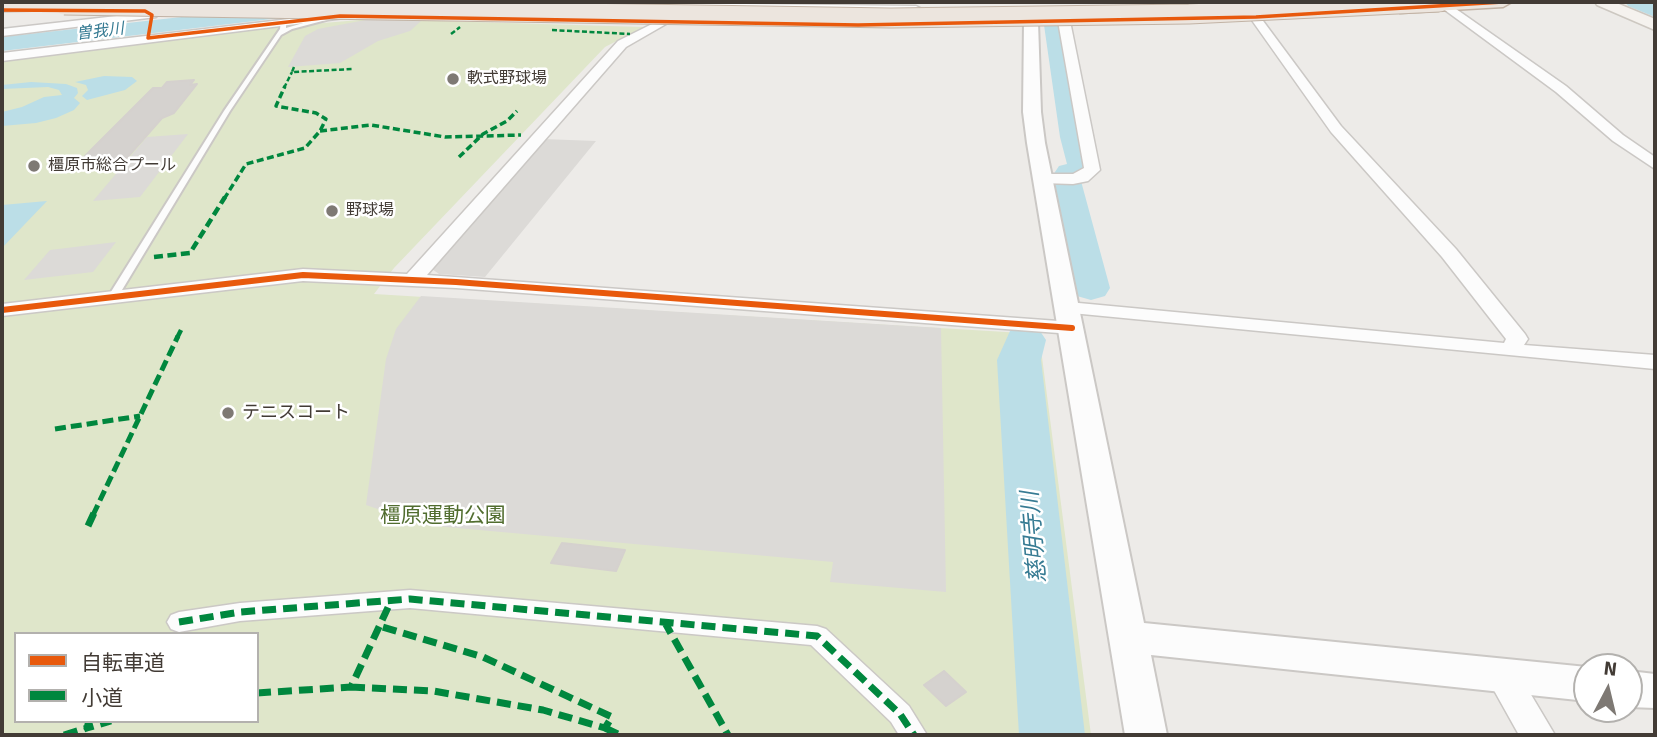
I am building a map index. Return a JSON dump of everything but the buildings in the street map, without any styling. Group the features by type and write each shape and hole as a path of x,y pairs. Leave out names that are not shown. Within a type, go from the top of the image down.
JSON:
{"highway":[{"path":"2,7 68,8 296,2 892,13 1089,12 1364,2"},
{"path":"296,2 671,17"},
{"path":"913,16 1063,21 1249,7 1275,2"},
{"path":"253,4 671,17 913,16 1503,2"},
{"path":"253,4 891,18 1202,13 1441,3"}],"main road":[{"path":"1602,2 1655,25"}],"street":[{"path":"18,31 68,8 93,2"},
{"path":"489,18 534,2"},
{"path":"581,2 913,16"},
{"path":"1441,3 1561,89 1618,138 1655,164"},
{"path":"1249,7 1336,129 1431,233 1517,338 1510,350"},
{"path":"68,8 145,11 152,16"},
{"path":"2,33 152,16"},
{"path":"148,37 152,16"},
{"path":"2,57 148,37 340,16 671,17"},
{"path":"412,280 622,44 671,17"},
{"path":"1058,179 1089,174 1092,166 1063,21"},
{"path":"1031,22 1032,112 1058,179 1070,318 1146,735"},
{"path":"2,310 303,275 1070,318 1655,362"},
{"path":"179,622 240,612 410,599 817,636 900,714 914,735"},
{"path":"1128,637 1573,683"},
{"path":"1502,676 1538,735"}],"lane":[{"path":"277,36 301,25 340,16"},
{"path":"114,295 227,111 283,29 283,21"}],"green space":[{"name":"橿原運動公園","path":"371,19 644,27 605,47 394,268 374,294 1039,334 1091,735 2,735 2,59 252,29"}],"shaded area":[{"path":"371,19 421,21 410,31 378,41 340,63 288,67 305,36 318,29"},
{"path":"188,134 140,197 93,201 147,137"},
{"path":"543,139 596,141 485,277 439,274 432,269"},
{"path":"116,242 93,272 24,280 50,250"},
{"path":"421,296 941,328 946,592 830,582 833,562 424,525 366,505 386,359 396,329"}],"water":[{"path":"104,76 132,77 137,81 125,90 87,100 82,96 88,90 86,85 75,82"},
{"path":"31,82 66,84 77,88 78,93 74,98 80,103 74,110 56,118 2,126 2,112 44,97 62,95 59,90 48,87 2,89 2,85"},
{"path":"47,201 2,248 2,205"}],"waterway":[{"path":"1635,2 1655,11"},
{"name":"曽我川","path":"2,44 289,11"},
{"name":"慈明寺川","path":"1055,25 1075,137 1083,164 1079,170 1070,173 1065,181 1091,288"},
{"name":"慈明寺川","path":"1025,340 1019,360 1052,735"}],"marked path":[{"path":"451,34 460,27"},
{"path":"552,30 630,34"},
{"path":"294,67 292,72 352,69"},
{"path":"154,257 190,253 246,164 305,148 320,131 326,119 316,113 276,106 292,72"},
{"path":"459,157 483,134 507,121 517,111"},
{"path":"320,131 371,125 445,137 521,135"},
{"path":"88,526 182,328"},
{"path":"55,429 140,416"},
{"path":"179,622 240,612 410,599 817,636 900,714 914,735"},
{"path":"259,693 351,687 391,601"},
{"path":"664,621 728,735"},
{"path":"351,687 433,691 543,710 605,728 612,717 483,657 379,626"},
{"path":"88,723 87,728 104,723"},
{"path":"64,735 87,728"},
{"path":"605,728 620,735"}],"cycle path":[{"path":"2,10 145,11 152,15 148,38 340,16 858,25 1256,17 1503,2"},
{"path":"2,310 303,275 456,282 1072,328"}],"place":[{"name":"軟式野球場","path":"453,79"},
{"name":"橿原市総合プール","path":"34,166"},
{"name":"野球場","path":"332,211"},
{"name":"テニスコート","path":"228,413"}]}
